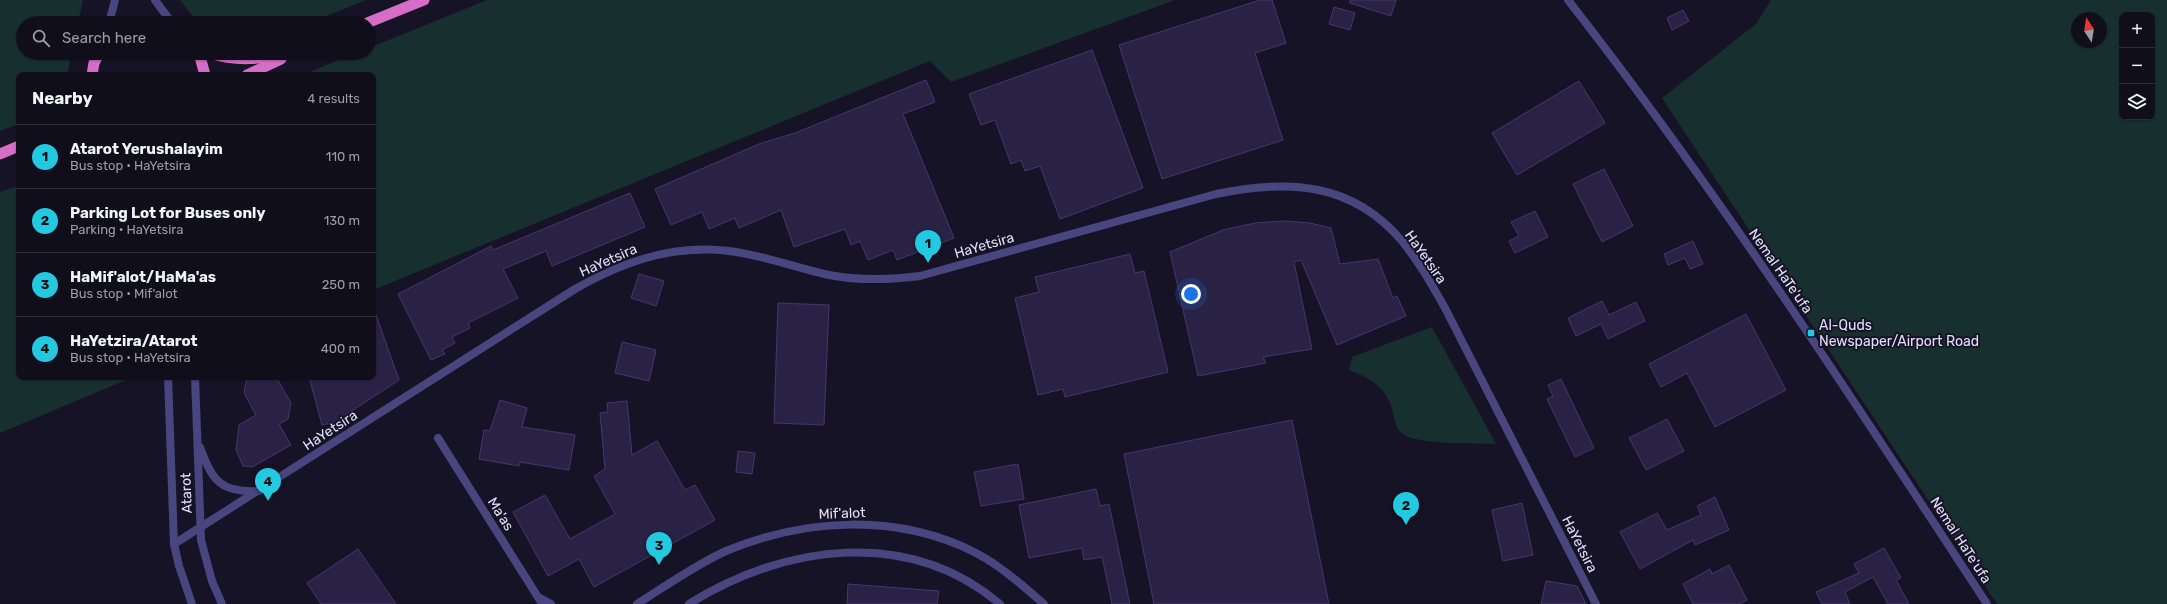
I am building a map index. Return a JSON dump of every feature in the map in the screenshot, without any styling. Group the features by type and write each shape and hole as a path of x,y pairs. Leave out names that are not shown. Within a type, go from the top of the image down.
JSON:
{"highway":[{"path":"376,19 424,0"},
{"path":"92,72 96,60"},
{"path":"201,60 204,72"},
{"path":"254,72 280,60"},
{"path":"0,154 16,147"},
{"path":"0,157 16,154"}],"street":[{"path":"111,16 115,0"},
{"path":"155,0 167,16"},
{"name":"Nemal HaTe'ufa","path":"1568,0 1672,139 1806,328 1987,604"},
{"name":"HaYetsira","path":"174,544 575,289 626,263 652,255 703,249 729,251 830,275 883,281 920,276 1216,194 1248,187 1277,185 1303,186 1330,192 1356,202 1382,221 1397,236 1421,268 1445,308 1596,604"},
{"name":"Atarot","path":"168,380 174,544 179,566 192,604"},
{"name":"Atarot","path":"195,380 200,528 205,559 222,604"},
{"name":"Ma'as","path":"438,438 541,601"},
{"path":"197,441 207,467 214,479 240,492 259,491"},
{"name":"Mif'alot","path":"637,604 702,563 759,539 820,526 855,524 890,526 915,530 948,540 977,553 1006,572 1044,604"},
{"path":"689,604 737,577 768,566 823,554 855,552 887,554 938,566 964,578 1000,604"},
{"path":"541,601 550,604"}],"green space":[{"path":"0,0 83,0 80,16 16,16 16,60 70,60 68,72 16,72 16,125 0,131"},
{"path":"180,0 366,0 326,16 193,16"},
{"path":"487,0 1175,0 951,82 930,61 376,289 376,72 309,72 339,60 376,60 376,45"},
{"path":"1771,0 2167,0 2167,604 1997,604 1662,98 1756,24"},
{"path":"16,187 16,380 126,380 0,433 0,192"},
{"path":"1432,327 1496,444 1433,442 1410,438 1403,434 1398,428 1390,403 1383,391 1368,378 1349,370 1352,357"}],"building":[{"path":"1260,0 1272,0 1286,43 1255,53 1283,140 1162,179 1119,45"},
{"path":"1350,0 1396,0 1391,16 1350,3"},
{"path":"1334,7 1355,13 1350,30 1329,24"},
{"path":"1683,10 1689,21 1672,30 1667,18"},
{"path":"1092,50 1143,188 1060,219 1040,166 1025,171 1021,160 1011,164 995,120 981,125 969,94"},
{"path":"926,80 935,102 903,114 954,238 897,260 893,250 868,260 860,241 851,245 845,229 794,247 781,210 739,228 735,218 709,229 702,212 671,225 655,189 759,144 795,133"},
{"path":"1579,81 1605,123 1517,175 1492,133"},
{"path":"1604,169 1633,226 1602,242 1573,184"},
{"path":"630,193 645,227 552,266 546,251 503,269 518,298 468,323 470,328 452,337 455,343 442,350 445,354 431,360 398,294 491,246 493,250"},
{"path":"1535,211 1548,237 1515,253 1509,241 1519,236 1511,222"},
{"path":"1284,221 1310,223 1331,228 1340,264 1378,259 1393,298 1397,296 1406,316 1337,345 1301,260 1294,262 1312,349 1263,357 1266,363 1198,376 1170,252 1223,230 1255,223"},
{"path":"1693,241 1703,264 1690,269 1685,258 1668,265 1664,254"},
{"path":"1130,254 1135,273 1144,271 1168,372 1065,397 1063,389 1038,395 1015,298 1039,292 1035,277"},
{"path":"639,274 664,281 656,306 631,298"},
{"path":"1602,301 1609,315 1636,302 1645,321 1608,339 1601,324 1576,336 1568,318"},
{"path":"778,303 829,305 824,425 774,423"},
{"path":"1746,314 1786,390 1715,427 1687,373 1661,387 1649,364"},
{"path":"376,315 399,380 335,422 322,425 310,380 376,380"},
{"path":"622,342 656,350 649,381 615,373"},
{"path":"1561,379 1594,448 1575,457 1547,399 1553,396 1548,385"},
{"path":"246,380 278,380 291,403 288,419 279,424 291,445 252,467 243,466 236,450 239,425 256,415 244,393"},
{"path":"500,400 527,408 522,427 575,435 569,470 520,462 519,466 479,459 484,430 490,431"},
{"path":"627,401 632,455 657,441 685,490 695,485 715,520 594,587 579,559 548,576 513,512 545,495 570,539 615,514 594,476 605,469 600,413 608,412 607,403"},
{"path":"1667,419 1684,451 1646,470 1629,438"},
{"path":"1292,420 1329,604 1154,604 1124,454"},
{"path":"738,451 755,453 752,474 736,472"},
{"path":"1018,464 1024,499 981,506 974,472"},
{"path":"1096,489 1100,506 1109,504 1130,604 1112,604 1102,557 1084,560 1082,548 1029,558 1019,505"},
{"path":"1715,497 1729,530 1695,545 1693,540 1640,569 1620,532 1657,513 1667,530 1701,515 1697,506"},
{"path":"1522,503 1533,555 1503,561 1492,510"},
{"path":"1884,548 1901,578 1896,580 1909,604 1888,604 1873,577 1845,592 1850,604 1822,604 1816,592 1859,573 1854,564"},
{"path":"358,549 396,604 321,604 307,583"},
{"path":"1729,565 1747,600 1740,604 1693,604 1683,584 1710,569 1712,574"},
{"path":"1546,581 1577,586 1586,604 1541,604"},
{"path":"848,584 939,591 937,604 847,604"}],"place":[{"name":"Atarot Yerushalayim","path":"928,263"},
{"name":"Al-Quds Newspaper/Airport Road","path":"1811,333"},
{"name":"HaYetzira/Atarot","path":"268,501"},
{"name":"Parking Lot for Buses only","path":"1406,525"},
{"name":"HaMif'alot/HaMa'as","path":"659,565"}]}
